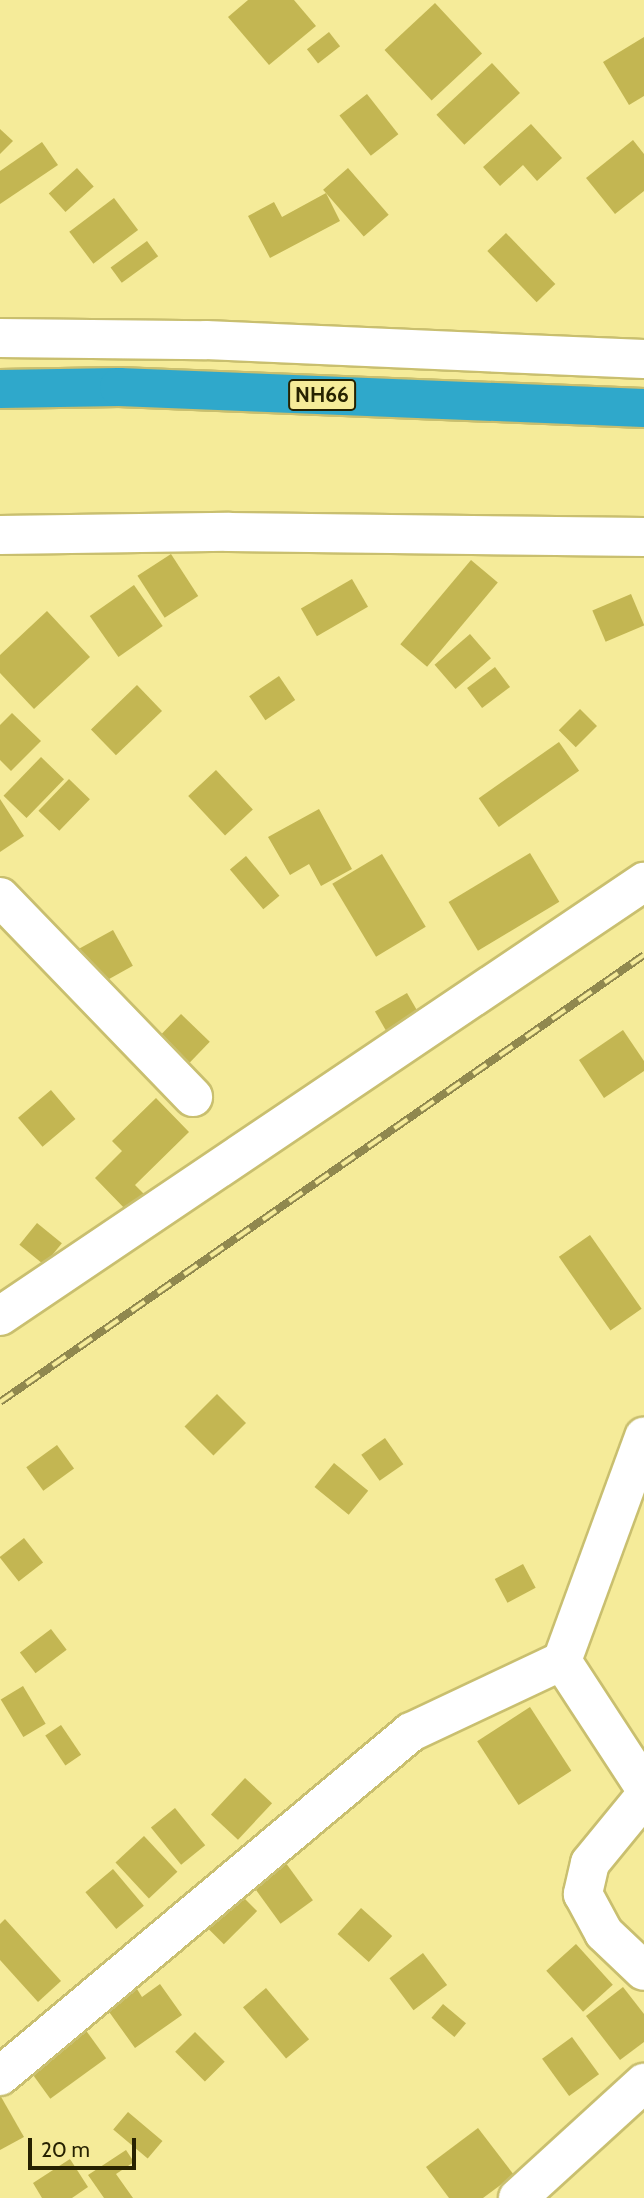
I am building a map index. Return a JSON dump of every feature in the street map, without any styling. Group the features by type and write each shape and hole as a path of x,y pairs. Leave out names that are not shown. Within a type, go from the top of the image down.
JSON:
{"highway":[{"name":"NH66","path":"0,388 119,387 644,408"}],"street":[{"path":"0,338 206,340 644,359"},
{"path":"0,535 229,532 644,537"},
{"path":"0,1316 644,882"},
{"path":"0,897 193,1097"},
{"path":"0,2076 411,1732 562,1661 644,1437"},
{"path":"562,1661 644,1787"},
{"path":"644,1797 590,1863 583,1894 604,1933 644,1971"},
{"path":"517,2198 644,2082"}],"building":[{"path":"248,0 294,0 316,26 269,65 228,17"},
{"path":"435,3 482,53 432,101 385,50"},
{"path":"329,32 340,46 318,63 307,49"},
{"path":"644,37 644,96 629,105 603,62"},
{"path":"492,63 520,93 464,145 436,115"},
{"path":"367,94 398,134 371,156 339,116"},
{"path":"531,124 562,158 537,181 523,165 500,186 483,167"},
{"path":"0,129 13,141 0,154"},
{"path":"633,140 644,154 644,191 615,214 586,178"},
{"path":"42,142 58,165 0,204 0,171"},
{"path":"77,168 94,187 65,212 49,193"},
{"path":"348,168 389,215 364,236 323,190"},
{"path":"326,193 340,221 270,258 248,216 274,202 282,217"},
{"path":"114,198 138,230 93,264 69,232"},
{"path":"506,233 555,284 537,302 487,251"},
{"path":"147,241 158,256 122,283 111,267"},
{"path":"171,554 198,596 165,618 137,576"},
{"path":"471,560 498,582 427,667 400,644"},
{"path":"352,579 368,607 317,636 301,608"},
{"path":"134,585 163,626 118,657 90,616"},
{"path":"631,594 644,625 606,642 592,610"},
{"path":"47,611 90,657 34,709 0,673 0,655"},
{"path":"470,634 491,658 456,689 435,665"},
{"path":"495,667 510,687 482,708 467,688"},
{"path":"279,676 295,700 265,720 249,696"},
{"path":"137,685 162,711 116,755 91,729"},
{"path":"580,709 597,726 576,747 559,730"},
{"path":"12,713 41,741 11,771 0,760 0,725"},
{"path":"559,742 579,771 499,827 479,798"},
{"path":"41,757 64,779 27,818 3,796"},
{"path":"216,770 253,809 225,835 188,796"},
{"path":"69,779 90,799 59,831 38,811"},
{"path":"0,799 24,836 0,852"},
{"path":"319,809 352,869 321,886 309,864 290,875 268,837"},
{"path":"530,853 559,902 478,951 449,902"},
{"path":"382,854 426,927 376,957 332,884"},
{"path":"246,856 279,896 263,909 230,869"},
{"path":"113,930 133,966 95,987 75,951"},
{"path":"407,993 423,1021 391,1039 375,1012"},
{"path":"181,1014 210,1042 184,1068 155,1041"},
{"path":"623,1030 644,1061 644,1071 604,1098 579,1060"},
{"path":"51,1090 75,1119 42,1147 18,1118"},
{"path":"156,1098 189,1132 135,1185 145,1195 128,1212 95,1178 122,1151 112,1141"},
{"path":"37,1223 62,1243 44,1265 19,1245"},
{"path":"590,1235 642,1309 610,1331 559,1257"},
{"path":"217,1394 246,1423 213,1456 184,1427"},
{"path":"385,1438 403,1464 380,1481 361,1455"},
{"path":"57,1445 74,1468 43,1491 26,1467"},
{"path":"334,1463 368,1491 349,1515 314,1487"},
{"path":"24,1538 43,1562 19,1582 0,1557"},
{"path":"523,1564 536,1588 507,1603 495,1579"},
{"path":"51,1629 67,1650 36,1673 20,1652"},
{"path":"23,1686 46,1724 23,1737 1,1699"},
{"path":"530,1707 571,1771 519,1805 477,1741"},
{"path":"61,1725 81,1755 65,1765 45,1736"},
{"path":"245,1778 272,1803 238,1840 211,1815"},
{"path":"175,1808 205,1845 181,1865 151,1828"},
{"path":"144,1836 177,1872 149,1898 115,1863"},
{"path":"280,1855 313,1900 281,1924 248,1879"},
{"path":"113,1869 144,1906 116,1929 85,1892"},
{"path":"238,1892 257,1911 224,1944 205,1925"},
{"path":"361,1908 392,1936 369,1962 338,1934"},
{"path":"5,1919 61,1981 38,2002 0,1960 0,1924"},
{"path":"576,1944 613,1985 583,2012 546,1971"},
{"path":"423,1953 447,1985 414,2010 389,1978"},
{"path":"132,1981 142,1997 160,1984 182,2015 135,2048 102,2002"},
{"path":"623,1987 644,2014 644,2042 620,2060 586,2016"},
{"path":"266,1988 309,2039 286,2059 243,2007"},
{"path":"443,2004 466,2023 454,2037 431,2018"},
{"path":"82,2025 106,2058 50,2099 26,2066"},
{"path":"195,2032 225,2062 205,2081 175,2052"},
{"path":"572,2037 599,2074 569,2096 542,2059"},
{"path":"0,2095 24,2137 0,2150"},
{"path":"128,2112 162,2141 148,2159 113,2130"},
{"path":"478,2128 514,2175 483,2198 449,2198 426,2167"},
{"path":"126,2150 134,2162 116,2174 133,2198 104,2198 88,2175"},
{"path":"70,2159 88,2187 72,2198 42,2198 33,2183"}],"railway":[{"path":"0,1402 644,955"}]}
